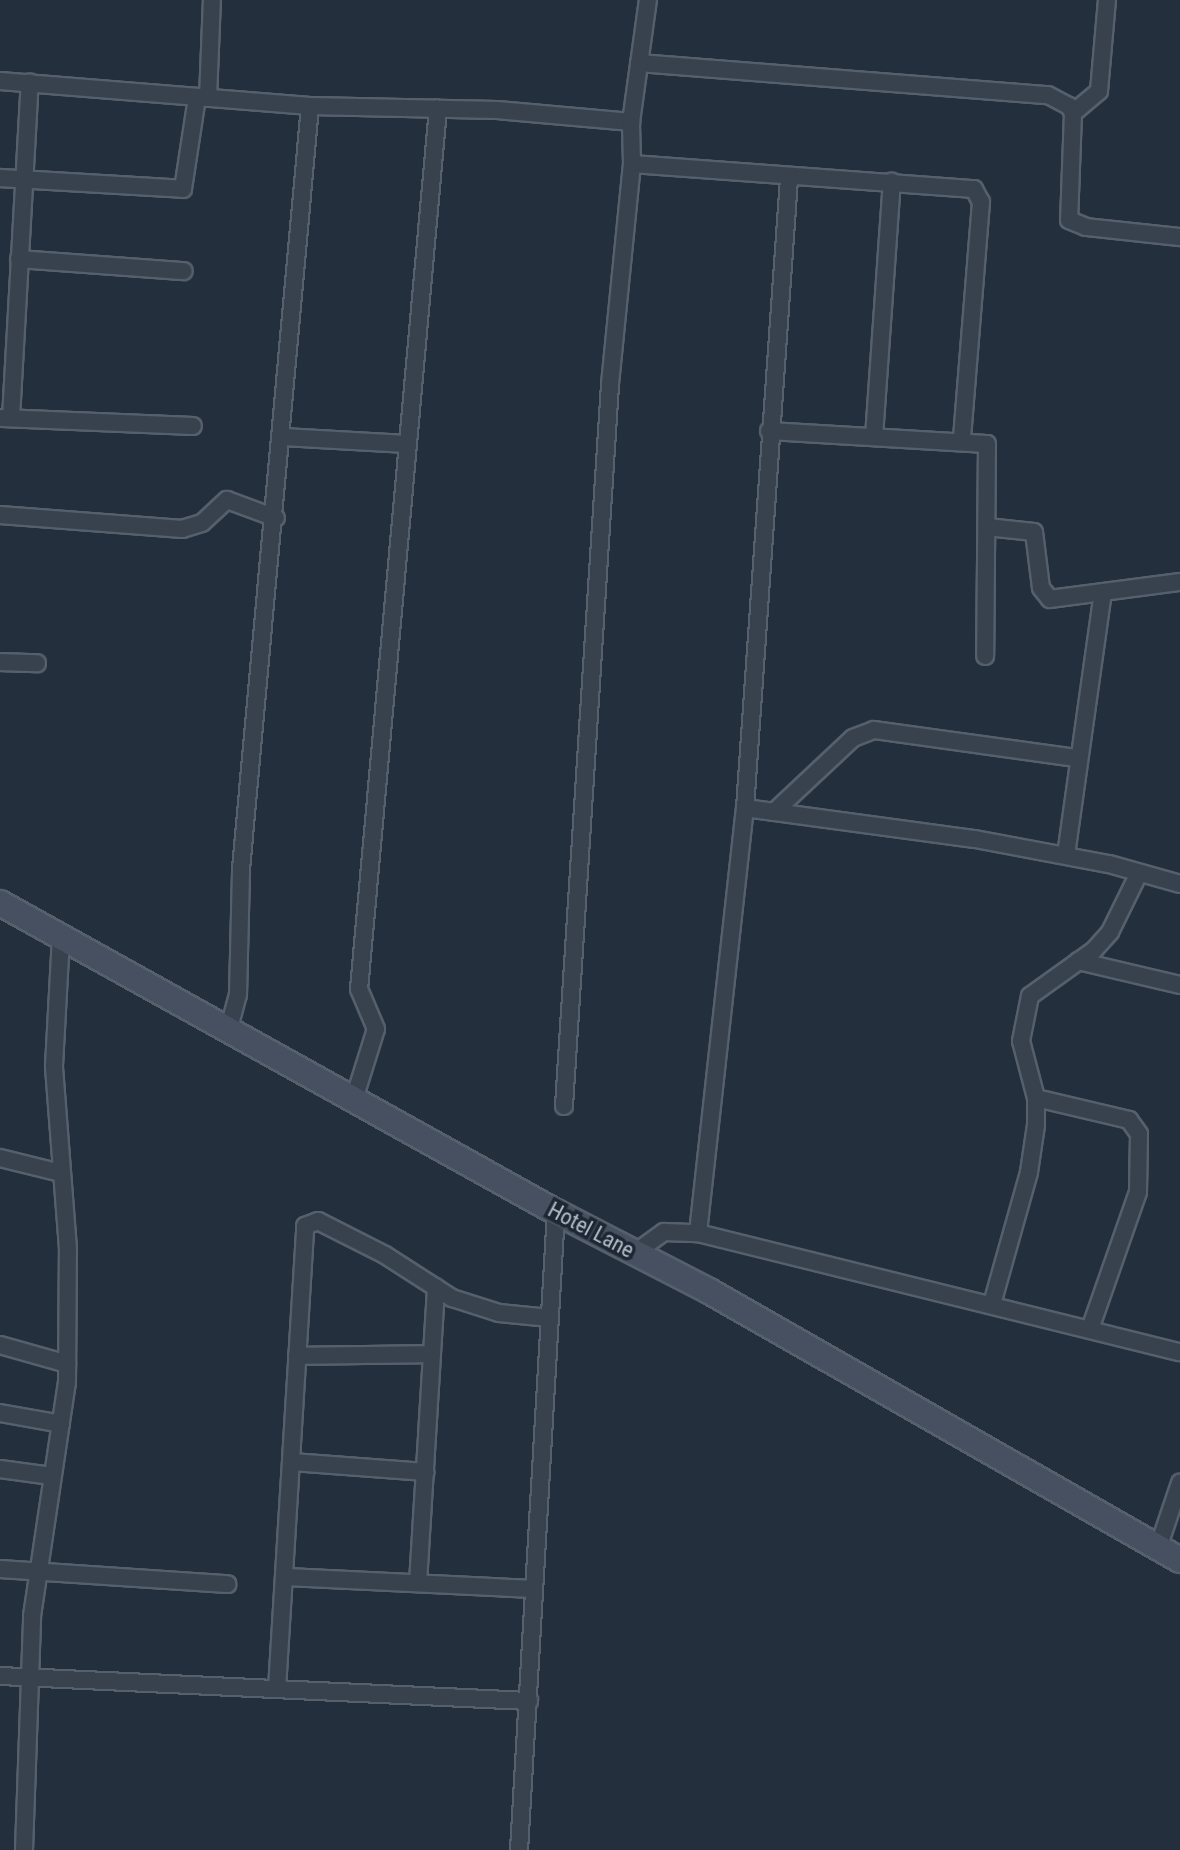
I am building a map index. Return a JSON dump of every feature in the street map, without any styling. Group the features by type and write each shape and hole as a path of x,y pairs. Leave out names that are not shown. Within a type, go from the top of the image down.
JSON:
{"street":[{"path":"0,178 183,189 203,97 212,0"},
{"path":"564,1106 595,589 632,164 631,122 648,0"},
{"path":"1107,0 1099,91 1073,113 1069,220 1086,227 1180,237"},
{"path":"639,63 1048,95 1073,113"},
{"path":"0,81 310,106 438,109 631,122"},
{"path":"30,83 6,418 193,426"},
{"path":"233,1015 241,869 276,518 310,106"},
{"path":"355,1096 376,1029 359,989 438,109"},
{"path":"632,164 789,178 965,186 981,202 962,440"},
{"path":"698,1233 745,808 789,178"},
{"path":"874,437 892,182"},
{"path":"19,259 184,271"},
{"path":"769,431 962,440 987,444 985,656"},
{"path":"283,437 407,444"},
{"path":"0,515 182,529 202,523 227,500 276,518"},
{"path":"987,527 1034,532 1044,596 1060,600 1180,582"},
{"path":"1066,855 1077,758 1103,593"},
{"path":"0,662 37,663"},
{"path":"774,812 853,738 874,730 1077,758"},
{"path":"745,808 1066,855 1180,884"},
{"path":"992,1304 1029,1172 1036,1098 1021,1041 1026,1007 1039,985 1078,961 1110,932 1139,873"},
{"name":"Hotel Lane","path":"0,903 61,937 233,1015 355,1096 556,1212 644,1245 1163,1536 1180,1560"},
{"path":"24,1850 27,1677 67,1364 68,1249 54,1066 61,937"},
{"path":"1078,961 1180,985"},
{"path":"1036,1098 1129,1120 1139,1134 1138,1192 1090,1329"},
{"path":"0,1158 61,1173"},
{"path":"519,1850 556,1212"},
{"path":"277,1689 287,1577 304,1234 310,1222 385,1255 436,1288 479,1308 550,1318"},
{"path":"644,1245 675,1230 698,1233 1180,1352"},
{"path":"418,1583 436,1288"},
{"path":"0,1345 67,1364"},
{"path":"297,1356 432,1354"},
{"path":"0,1413 61,1424"},
{"path":"292,1462 426,1472"},
{"path":"0,1469 52,1476"},
{"path":"1163,1536 1180,1483"},
{"path":"0,1569 228,1584"},
{"path":"287,1577 534,1589"},
{"path":"0,1676 529,1701"}]}
